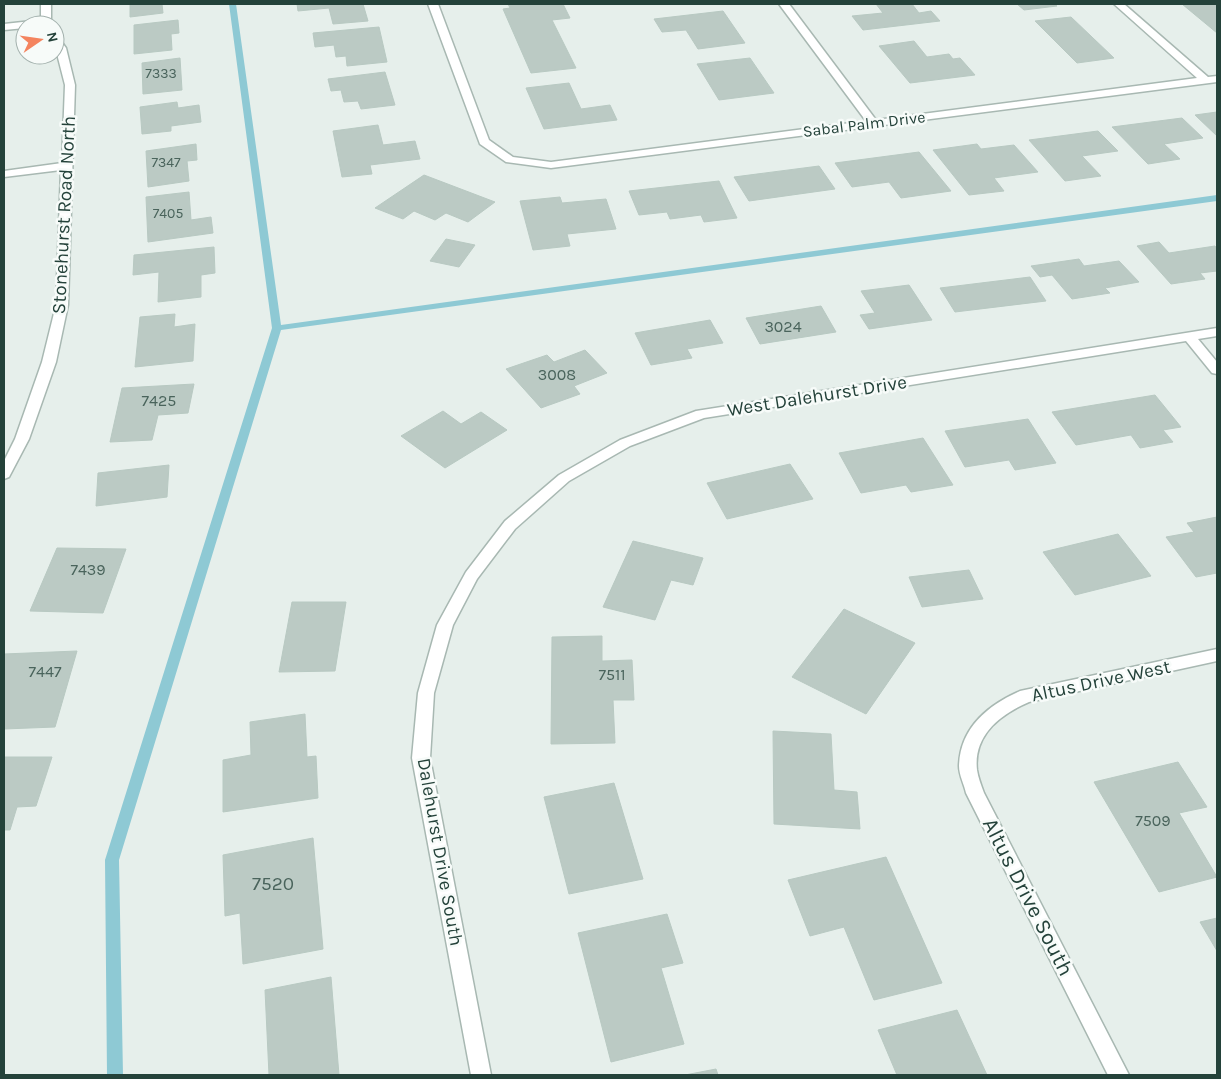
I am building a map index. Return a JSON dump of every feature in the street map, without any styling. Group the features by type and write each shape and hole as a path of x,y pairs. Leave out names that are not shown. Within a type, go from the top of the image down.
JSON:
{"street":[{"name":"Sabal Palm Drive","path":"433,4 484,142 510,160 551,165 1217,79"},
{"path":"784,4 873,122"},
{"path":"1119,4 1205,80"},
{"name":"Stonehurst Road North","path":"4,474 22,439 43,379 62,305 70,85 65,65"},
{"path":"4,174 68,166"},
{"name":"West Dalehurst Drive","path":"471,576 510,526 564,478 625,443 701,414 1217,332"},
{"path":"1190,337 1217,370"},
{"name":"Dalehurst Drive South","path":"471,576 445,625 426,693 421,758 481,1075"},
{"name":"Altus Drive West","path":"989,717 1006,704 1026,696 1217,655"},
{"name":"Altus Drive South","path":"989,717 975,733 968,768 975,793 1119,1075"}],"building":[{"path":"130,4 162,4 163,13 130,17"},
{"path":"297,4 363,4 368,21 333,24 329,8 298,11"},
{"path":"508,4 563,4 570,18 552,20 576,68 531,73 503,9 510,8"},
{"path":"876,4 912,4 919,13 931,11 940,21 863,30 852,16 883,13"},
{"path":"1017,4 1054,4 1057,6 1024,10"},
{"path":"1182,4 1217,4 1217,33"},
{"path":"723,11 745,43 698,49 686,30 662,32 654,19"},
{"path":"1071,17 1114,58 1077,63 1035,21"},
{"path":"178,20 179,33 171,34 172,50 134,54 134,25"},
{"path":"379,27 387,62 347,66 346,56 336,57 334,45 315,47 313,33"},
{"path":"914,41 927,57 949,54 953,59 960,58 975,75 910,83 879,46"},
{"path":"180,58 182,90 143,94 142,63"},
{"path":"750,58 774,93 719,100 697,64"},
{"path":"385,72 395,105 361,109 358,101 344,102 341,90 331,91 328,79"},
{"path":"569,83 581,109 610,105 617,120 544,129 526,88"},
{"path":"177,102 178,108 199,105 201,122 171,126 171,131 142,134 140,107"},
{"path":"1217,112 1217,136 1195,115"},
{"path":"1182,118 1203,138 1164,144 1180,159 1148,164 1112,127"},
{"path":"378,125 383,145 415,141 420,159 370,165 372,174 342,177 333,131"},
{"path":"1098,131 1118,151 1082,156 1101,176 1065,181 1029,140"},
{"path":"196,144 197,160 187,161 189,181 148,187 146,151"},
{"path":"977,144 981,149 1014,145 1038,172 994,178 1004,191 969,195 933,150"},
{"path":"919,152 951,191 901,198 889,182 852,187 835,163"},
{"path":"819,166 835,189 749,201 734,177"},
{"path":"424,175 495,202 468,222 446,213 435,220 414,211 403,219 375,208"},
{"path":"719,181 737,218 704,222 701,215 670,219 667,212 639,215 629,191"},
{"path":"189,192 191,220 211,217 213,233 148,242 146,197"},
{"path":"560,197 562,203 606,199 616,229 567,234 570,246 533,250 520,201"},
{"path":"446,239 475,245 459,267 430,261"},
{"path":"1159,242 1169,253 1215,246 1217,249 1217,271 1200,273 1205,279 1171,284 1137,246"},
{"path":"214,247 215,273 201,275 201,297 158,302 159,272 133,275 134,255"},
{"path":"1079,259 1084,266 1119,261 1139,282 1105,288 1110,293 1072,299 1052,275 1040,277 1031,266"},
{"path":"1030,277 1046,301 955,312 940,288"},
{"path":"909,285 932,320 869,329 860,315 875,313 861,291"},
{"path":"821,306 836,332 760,344 746,318"},
{"path":"175,314 174,327 195,324 193,361 135,367 140,317"},
{"path":"710,320 723,343 687,349 692,358 651,365 635,333"},
{"path":"585,350 607,373 574,386 580,394 541,408 506,369 547,355 554,362"},
{"path":"194,384 188,413 158,415 152,440 110,442 122,388"},
{"path":"1155,395 1181,427 1163,430 1173,442 1140,448 1131,435 1076,445 1052,412"},
{"path":"443,411 461,424 481,412 507,430 445,468 401,436"},
{"path":"1028,419 1056,463 1015,470 1009,460 965,467 945,431"},
{"path":"923,438 953,485 911,492 906,485 861,493 839,453"},
{"path":"790,464 813,499 727,519 707,483"},
{"path":"169,465 167,497 96,506 98,473"},
{"path":"1217,517 1217,573 1196,577 1166,537 1194,532 1187,523"},
{"path":"1118,534 1151,576 1075,595 1043,552"},
{"path":"633,541 703,558 693,585 671,580 655,620 603,607"},
{"path":"57,548 126,549 103,613 30,611"},
{"path":"969,570 983,599 922,607 909,577"},
{"path":"292,602 346,602 335,671 279,672"},
{"path":"844,609 915,643 866,714 792,677"},
{"path":"602,636 602,661 632,660 634,700 613,700 615,743 551,744 552,637"},
{"path":"77,651 55,727 4,729 4,654"},
{"path":"305,714 307,757 316,756 318,798 223,812 223,760 251,755 250,722"},
{"path":"773,731 831,734 834,790 857,792 860,829 774,824"},
{"path":"4,757 52,757 36,806 17,807 10,830 4,830"},
{"path":"1178,762 1207,807 1179,813 1217,877 1159,892 1094,782"},
{"path":"614,783 643,879 569,894 544,797"},
{"path":"313,838 323,949 243,964 240,913 225,916 223,855"},
{"path":"886,857 942,983 874,1000 844,927 810,936 788,880"},
{"path":"667,914 683,963 661,968 684,1044 611,1062 578,933"},
{"path":"1217,918 1217,951 1200,922"},
{"path":"331,977 339,1075 269,1075 265,990"},
{"path":"957,1010 987,1075 897,1075 878,1030"},
{"path":"716,1069 718,1075 685,1075"}],"waterway":[{"path":"232,4 277,328"},
{"path":"277,328 1217,198"},
{"path":"115,1075 112,860 277,328"}]}
